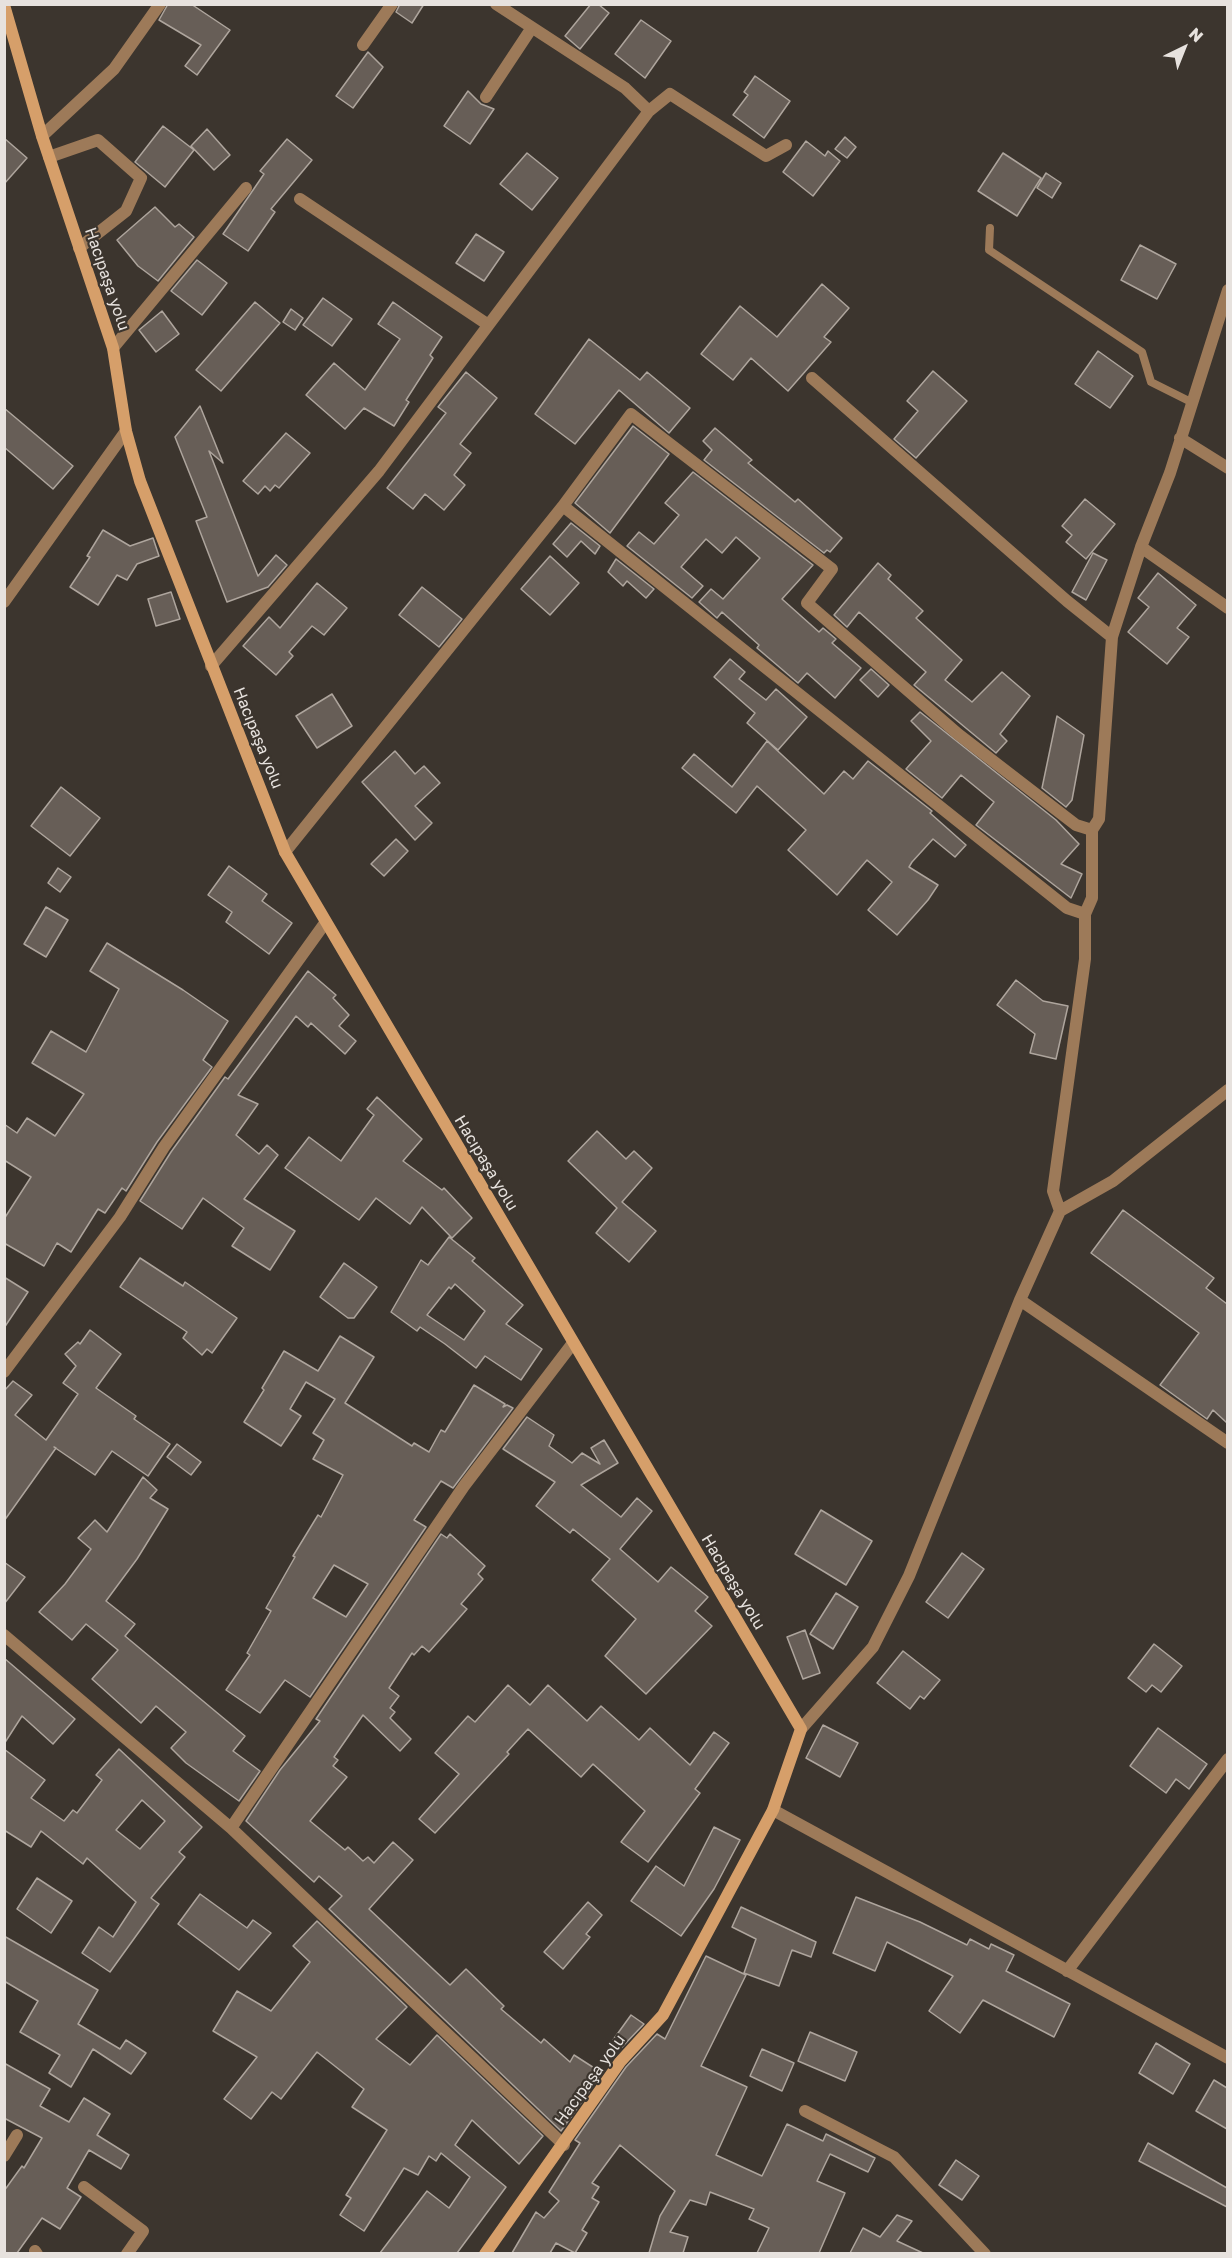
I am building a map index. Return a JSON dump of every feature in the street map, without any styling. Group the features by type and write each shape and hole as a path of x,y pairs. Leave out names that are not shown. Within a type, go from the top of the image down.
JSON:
{"main road":[{"name":"Hacıpaşa yolu","path":"4,5 42,136 113,348 126,431 140,481 285,852 801,1729 773,1810 663,2015 620,2062 564,2145 485,2253"}],"street":[{"path":"42,136 114,69 160,4"},
{"path":"363,45 392,4"},
{"path":"496,4 531,29 625,88 649,111"},
{"path":"486,97 531,29"},
{"path":"211,666 379,471 487,324 649,111 670,94 766,156 786,145"},
{"path":"49,157 98,140 141,178 126,211 80,248"},
{"path":"113,348 246,188"},
{"path":"300,199 487,324"},
{"path":"1060,1211 1053,1191 1085,959 1084,914 1092,898 1092,830 1099,819 1112,637 1141,547 1170,472 1227,290"},
{"path":"812,378 1067,601 1112,637"},
{"path":"285,852 563,506 631,414 832,569 807,603 958,734 1076,825 1092,830"},
{"path":"4,602 126,431"},
{"path":"1179,438 1227,468"},
{"path":"563,506 1058,901 1084,914"},
{"path":"1141,547 1227,608"},
{"path":"4,1372 120,1217 164,1147 325,923"},
{"path":"801,1729 873,1647 909,1576 1020,1300 1060,1211 1113,1181 1227,1090"},
{"path":"1020,1300 1227,1443"},
{"path":"231,1828 464,1486 573,1343"},
{"path":"4,1635 231,1828 564,2145"},
{"path":"1067,1971 1227,1760"},
{"path":"773,1810 1227,2058"},
{"path":"805,2111 894,2157 985,2253"},
{"path":"4,2156 17,2135"},
{"path":"84,2187 143,2231 127,2253"}],"lane":[{"path":"990,228 989,250 1142,352 1151,382 1191,402"}],"building":[{"path":"168,4 191,4 230,30 197,75 185,66 201,45 159,20"},
{"path":"400,4 424,4 412,23 396,12"},
{"path":"591,4 598,4 609,13 580,49 565,36"},
{"path":"641,20 671,41 645,78 615,54"},
{"path":"368,52 383,67 353,108 336,96"},
{"path":"755,76 790,101 764,138 733,115 748,95 744,92"},
{"path":"468,91 481,104 494,109 470,144 444,126"},
{"path":"163,126 194,150 165,187 135,162"},
{"path":"207,129 230,155 214,170 191,146"},
{"path":"845,137 856,147 847,158 835,149"},
{"path":"4,138 27,158 4,184"},
{"path":"287,139 312,160 271,209 275,212 248,251 223,234 264,174 260,171"},
{"path":"806,141 825,156 828,151 840,161 813,196 783,172"},
{"path":"527,153 558,178 532,210 500,184"},
{"path":"1003,153 1041,178 1017,216 978,191"},
{"path":"1046,173 1061,183 1052,198 1037,188"},
{"path":"155,207 175,227 179,224 194,237 158,281 138,266 117,240"},
{"path":"476,234 504,252 484,281 456,263"},
{"path":"1140,245 1176,264 1157,299 1121,280"},
{"path":"197,260 227,283 202,315 171,291"},
{"path":"822,284 849,308 824,337 831,342 788,391 751,358 733,380 701,354 740,306 777,337"},
{"path":"323,298 352,319 332,346 303,325"},
{"path":"255,302 280,323 221,391 196,370"},
{"path":"393,302 442,337 430,355 433,358 406,400 409,402 394,426 364,408 345,429 306,395 334,363 365,390 400,339 378,324"},
{"path":"291,309 303,318 295,330 283,322"},
{"path":"162,311 179,334 156,352 139,330"},
{"path":"589,339 640,380 647,372 690,408 669,433 619,390 575,444 535,414"},
{"path":"1098,351 1133,376 1110,408 1075,384"},
{"path":"933,371 967,401 916,458 894,439 918,411 907,401"},
{"path":"466,372 497,398 460,444 471,453 454,475 465,485 444,510 425,494 413,509 387,488 446,413 438,407"},
{"path":"200,406 223,463 209,451 258,576 276,555 287,565 268,587 227,602 196,521 207,517 175,437"},
{"path":"4,408 73,466 53,489 4,447"},
{"path":"633,426 669,454 610,533 575,503"},
{"path":"715,428 752,460 748,463 795,502 798,499 842,538 830,552 827,550 824,553 704,460 712,450 703,441"},
{"path":"286,433 310,453 279,488 275,485 270,491 265,486 258,494 243,481"},
{"path":"693,472 813,565 782,599 819,632 823,628 836,639 832,643 861,668 835,698 807,673 798,683 757,648 759,645 722,612 717,618 699,602 711,589 723,599 760,558 736,537 722,553 706,539 681,567 703,586 692,598 627,546 639,532 654,544 679,515 665,503"},
{"path":"1085,499 1115,524 1086,559 1066,542 1072,535 1062,526"},
{"path":"571,523 600,546 595,554 581,541 567,557 553,544"},
{"path":"103,530 130,546 153,538 159,556 137,564 127,580 117,575 98,605 70,587 90,557 87,556"},
{"path":"1093,553 1107,560 1086,600 1072,592"},
{"path":"550,556 579,583 550,615 521,589"},
{"path":"616,559 654,589 646,598 627,581 623,586 608,572"},
{"path":"878,563 891,575 888,579 923,611 916,618 962,660 945,680 972,702 1002,672 1030,696 1000,734 1007,741 996,753 914,685 926,672 859,612 847,627 834,615"},
{"path":"1158,573 1196,605 1177,628 1189,637 1167,664 1128,632 1149,607 1138,598"},
{"path":"317,583 347,608 324,635 312,626 289,652 293,656 276,675 243,646 269,617 280,628"},
{"path":"422,587 462,619 439,647 399,615"},
{"path":"171,592 180,619 156,626 148,599"},
{"path":"730,659 745,672 739,679 766,700 776,689 807,717 778,750 747,723 755,713 714,677"},
{"path":"871,669 889,685 878,697 860,680"},
{"path":"332,694 352,726 317,748 296,716"},
{"path":"920,712 1056,820 1079,844 1061,864 1082,874 1071,898 976,825 994,802 961,775 942,798 906,769 931,741 911,721"},
{"path":"1057,716 1084,735 1072,800 1066,807 1042,788"},
{"path":"767,741 824,794 844,771 853,779 868,761 932,811 930,813 966,845 955,857 933,839 912,862 909,867 938,885 897,935 868,910 892,882 867,860 837,895 788,850 806,830 757,786 736,813 682,768 694,754 732,787"},
{"path":"395,751 415,774 424,766 440,783 415,806 432,823 415,840 362,782"},
{"path":"61,787 100,818 70,856 31,826"},
{"path":"396,839 408,851 384,876 371,864"},
{"path":"229,866 267,894 262,901 292,923 269,954 226,922 232,912 208,895"},
{"path":"58,868 71,877 60,892 48,883"},
{"path":"46,907 68,920 46,957 24,944"},
{"path":"107,943 228,1021 203,1060 212,1067 157,1142 126,1191 122,1188 105,1213 98,1209 71,1252 57,1243 44,1266 4,1243 4,1219 31,1177 4,1160 4,1124 17,1133 27,1118 55,1136 84,1094 32,1063 51,1031 86,1052 119,989 90,971"},
{"path":"308,971 336,995 333,998 349,1015 339,1026 356,1041 345,1054 311,1023 308,1027 296,1016 238,1095 258,1104 236,1135 259,1154 267,1145 278,1155 244,1199 295,1231 270,1270 232,1246 244,1228 203,1198 182,1229 140,1201 171,1152 225,1077 228,1079"},
{"path":"1016,980 1043,1001 1068,1006 1056,1059 1030,1053 1035,1034 997,1005"},
{"path":"377,1097 422,1139 403,1161 442,1190 444,1188 472,1218 452,1238 422,1207 410,1224 376,1198 359,1220 285,1168 309,1137 341,1161 374,1115 367,1109"},
{"path":"597,1131 626,1159 634,1151 652,1168 622,1202 656,1231 629,1262 596,1233 617,1208 568,1161"},
{"path":"1123,1210 1214,1278 1206,1288 1227,1304 1227,1423 1213,1410 1207,1419 1160,1385 1199,1333 1091,1253"},
{"path":"449,1237 475,1258 472,1261 523,1305 506,1324 542,1349 521,1380 485,1356 476,1368 420,1327 417,1331 391,1312 421,1260 428,1265","holes":["455,1284 485,1311 464,1340 427,1315 449,1287 451,1289"]},
{"path":"140,1258 183,1286 185,1282 237,1318 212,1353 207,1349 202,1355 183,1338 187,1332 120,1287"},
{"path":"344,1263 377,1287 354,1318 348,1318 320,1297"},
{"path":"4,1277 28,1292 4,1328"},
{"path":"90,1330 121,1354 96,1388 136,1416 134,1419 170,1444 148,1476 112,1451 95,1475 56,1448 4,1521 4,1391 13,1381 32,1395 15,1415 46,1440 78,1394 63,1383 76,1366 65,1354 78,1342 80,1344"},
{"path":"340,1336 374,1357 345,1403 412,1446 414,1443 429,1452 441,1430 445,1432 474,1385 505,1404 503,1407 507,1405 513,1408 453,1488 441,1481 414,1520 426,1527 310,1697 285,1680 260,1713 226,1690 250,1655 247,1653 271,1611 266,1608 295,1557 293,1556 318,1515 321,1517 343,1475 313,1459 324,1440 313,1433 335,1399 306,1382 290,1409 301,1416 281,1446 244,1422 284,1351 318,1371","holes":["334,1565 368,1584 346,1617 313,1598"]},
{"path":"527,1417 554,1435 549,1446 572,1463 582,1453 600,1464 591,1448 604,1440 618,1463 581,1485 621,1517 637,1498 652,1511 620,1549 658,1582 671,1567 708,1597 695,1611 712,1626 646,1694 605,1656 636,1619 592,1580 610,1559 573,1529 570,1533 536,1506 555,1482 503,1449"},
{"path":"177,1444 201,1462 191,1475 167,1457"},
{"path":"143,1477 157,1490 150,1498 168,1509 137,1559 106,1601 135,1624 125,1636 245,1736 233,1751 260,1771 239,1801 186,1763 171,1748 186,1732 156,1706 141,1723 92,1679 118,1650 86,1624 72,1640 39,1612 65,1584 91,1549 78,1538 95,1520 107,1532"},
{"path":"821,1510 872,1541 846,1585 795,1554"},
{"path":"441,1534 447,1538 450,1534 485,1566 478,1574 483,1579 461,1604 467,1609 429,1652 422,1646 414,1655 412,1653 389,1688 399,1696 390,1708 395,1712 390,1718 411,1739 400,1751 363,1715 334,1757 338,1760 333,1766 347,1777 310,1821 345,1850 348,1847 363,1861 368,1857 374,1863 393,1842 413,1860 369,1909 450,1985 466,1969 504,2006 501,2009 541,2043 544,2039 570,2062 574,2055 602,2073 561,2131 329,1909 342,1896 319,1876 314,1882 246,1821 280,1770 320,1721 316,1719"},
{"path":"962,1553 984,1569 948,1618 926,1602"},
{"path":"4,1562 25,1577 4,1604"},
{"path":"836,1593 858,1607 833,1649 810,1634"},
{"path":"805,1630 820,1673 803,1679 787,1637"},
{"path":"1154,1644 1182,1666 1161,1692 1152,1685 1146,1692 1128,1678"},
{"path":"903,1651 940,1680 924,1699 920,1696 910,1709 877,1683"},
{"path":"4,1658 75,1719 53,1744 22,1716 4,1744"},
{"path":"508,1685 530,1705 548,1685 587,1721 601,1706 639,1740 650,1728 690,1765 714,1732 729,1743 695,1789 700,1793 648,1862 621,1842 645,1811 593,1764 581,1777 528,1729 507,1752 509,1754 435,1833 419,1819 459,1774 435,1753 468,1716 475,1722"},
{"path":"823,1725 858,1743 840,1777 806,1758"},
{"path":"1158,1728 1207,1764 1189,1789 1176,1779 1166,1793 1130,1766"},
{"path":"4,1749 45,1780 31,1798 64,1821 73,1810 77,1813 102,1780 96,1775 119,1749 202,1827 179,1852 185,1857 151,1898 159,1904 110,1972 82,1953 99,1927 113,1937 136,1902 87,1858 83,1864 41,1831 31,1847 4,1830","holes":["142,1800 165,1821 140,1849 116,1830"]},
{"path":"714,1827 740,1840 714,1889 681,1936 631,1901 656,1866 684,1886"},
{"path":"37,1878 72,1901 51,1933 17,1909"},
{"path":"200,1894 247,1928 253,1920 271,1933 239,1970 178,1924"},
{"path":"856,1897 920,1922 967,1945 970,1939 989,1949 991,1944 1014,1955 1006,1971 1070,2004 1054,2037 983,2000 960,2033 929,2011 953,1976 887,1942 875,1971 833,1953"},
{"path":"588,1902 602,1915 586,1934 590,1937 563,1969 544,1952"},
{"path":"741,1907 816,1942 811,1957 792,1950 779,1986 744,1973 756,1939 732,1927"},
{"path":"317,1921 407,2007 376,2039 410,2065 437,2035 543,2136 519,2164 472,2120 455,2145 506,2187 457,2253 380,2253 427,2191 449,2208 470,2177 441,2153 436,2161 429,2156 418,2175 404,2168 364,2231 340,2215 351,2198 346,2195 387,2130 352,2107 364,2089 317,2052 281,2099 272,2092 251,2119 224,2099 257,2057 213,2031 237,1991 271,2011 310,1962 293,1946"},
{"path":"4,1936 98,1990 78,2024 120,2049 126,2040 146,2053 131,2074 93,2049 71,2087 49,2073 60,2055 20,2032 38,2001 4,1981"},
{"path":"706,1956 746,1975 701,2066 747,2087 716,2155 762,2176 787,2124 823,2141 826,2134 875,2158 868,2172 830,2154 817,2181 845,2193 819,2253 757,2253 769,2228 749,2219 754,2209 710,2192 706,2205 690,2200 670,2232 688,2237 683,2253 649,2253 660,2216 675,2191 620,2145 592,2183 599,2187 592,2198 599,2202 582,2230 587,2233 575,2253 556,2243 550,2253 512,2253 536,2212 544,2218 559,2201 549,2192 580,2143 575,2140 626,2067 657,2034 665,2039"},
{"path":"631,2015 644,2024 622,2047 613,2040"},
{"path":"810,2032 857,2052 845,2081 798,2061"},
{"path":"1156,2043 1190,2064 1173,2094 1139,2073"},
{"path":"762,2049 794,2063 782,2091 750,2076"},
{"path":"4,2063 50,2089 40,2106 69,2122 84,2098 110,2114 97,2135 129,2155 121,2169 89,2150 67,2188 81,2197 60,2229 42,2218 17,2253 4,2253 4,2191 22,2166 24,2168 42,2138 4,2118"},
{"path":"1214,2080 1227,2088 1227,2129 1196,2111"},
{"path":"1148,2143 1227,2188 1227,2207 1139,2161"},
{"path":"956,2160 979,2176 962,2200 939,2185"},
{"path":"897,2215 912,2221 897,2241 923,2253 850,2253 863,2228 880,2237"}]}
